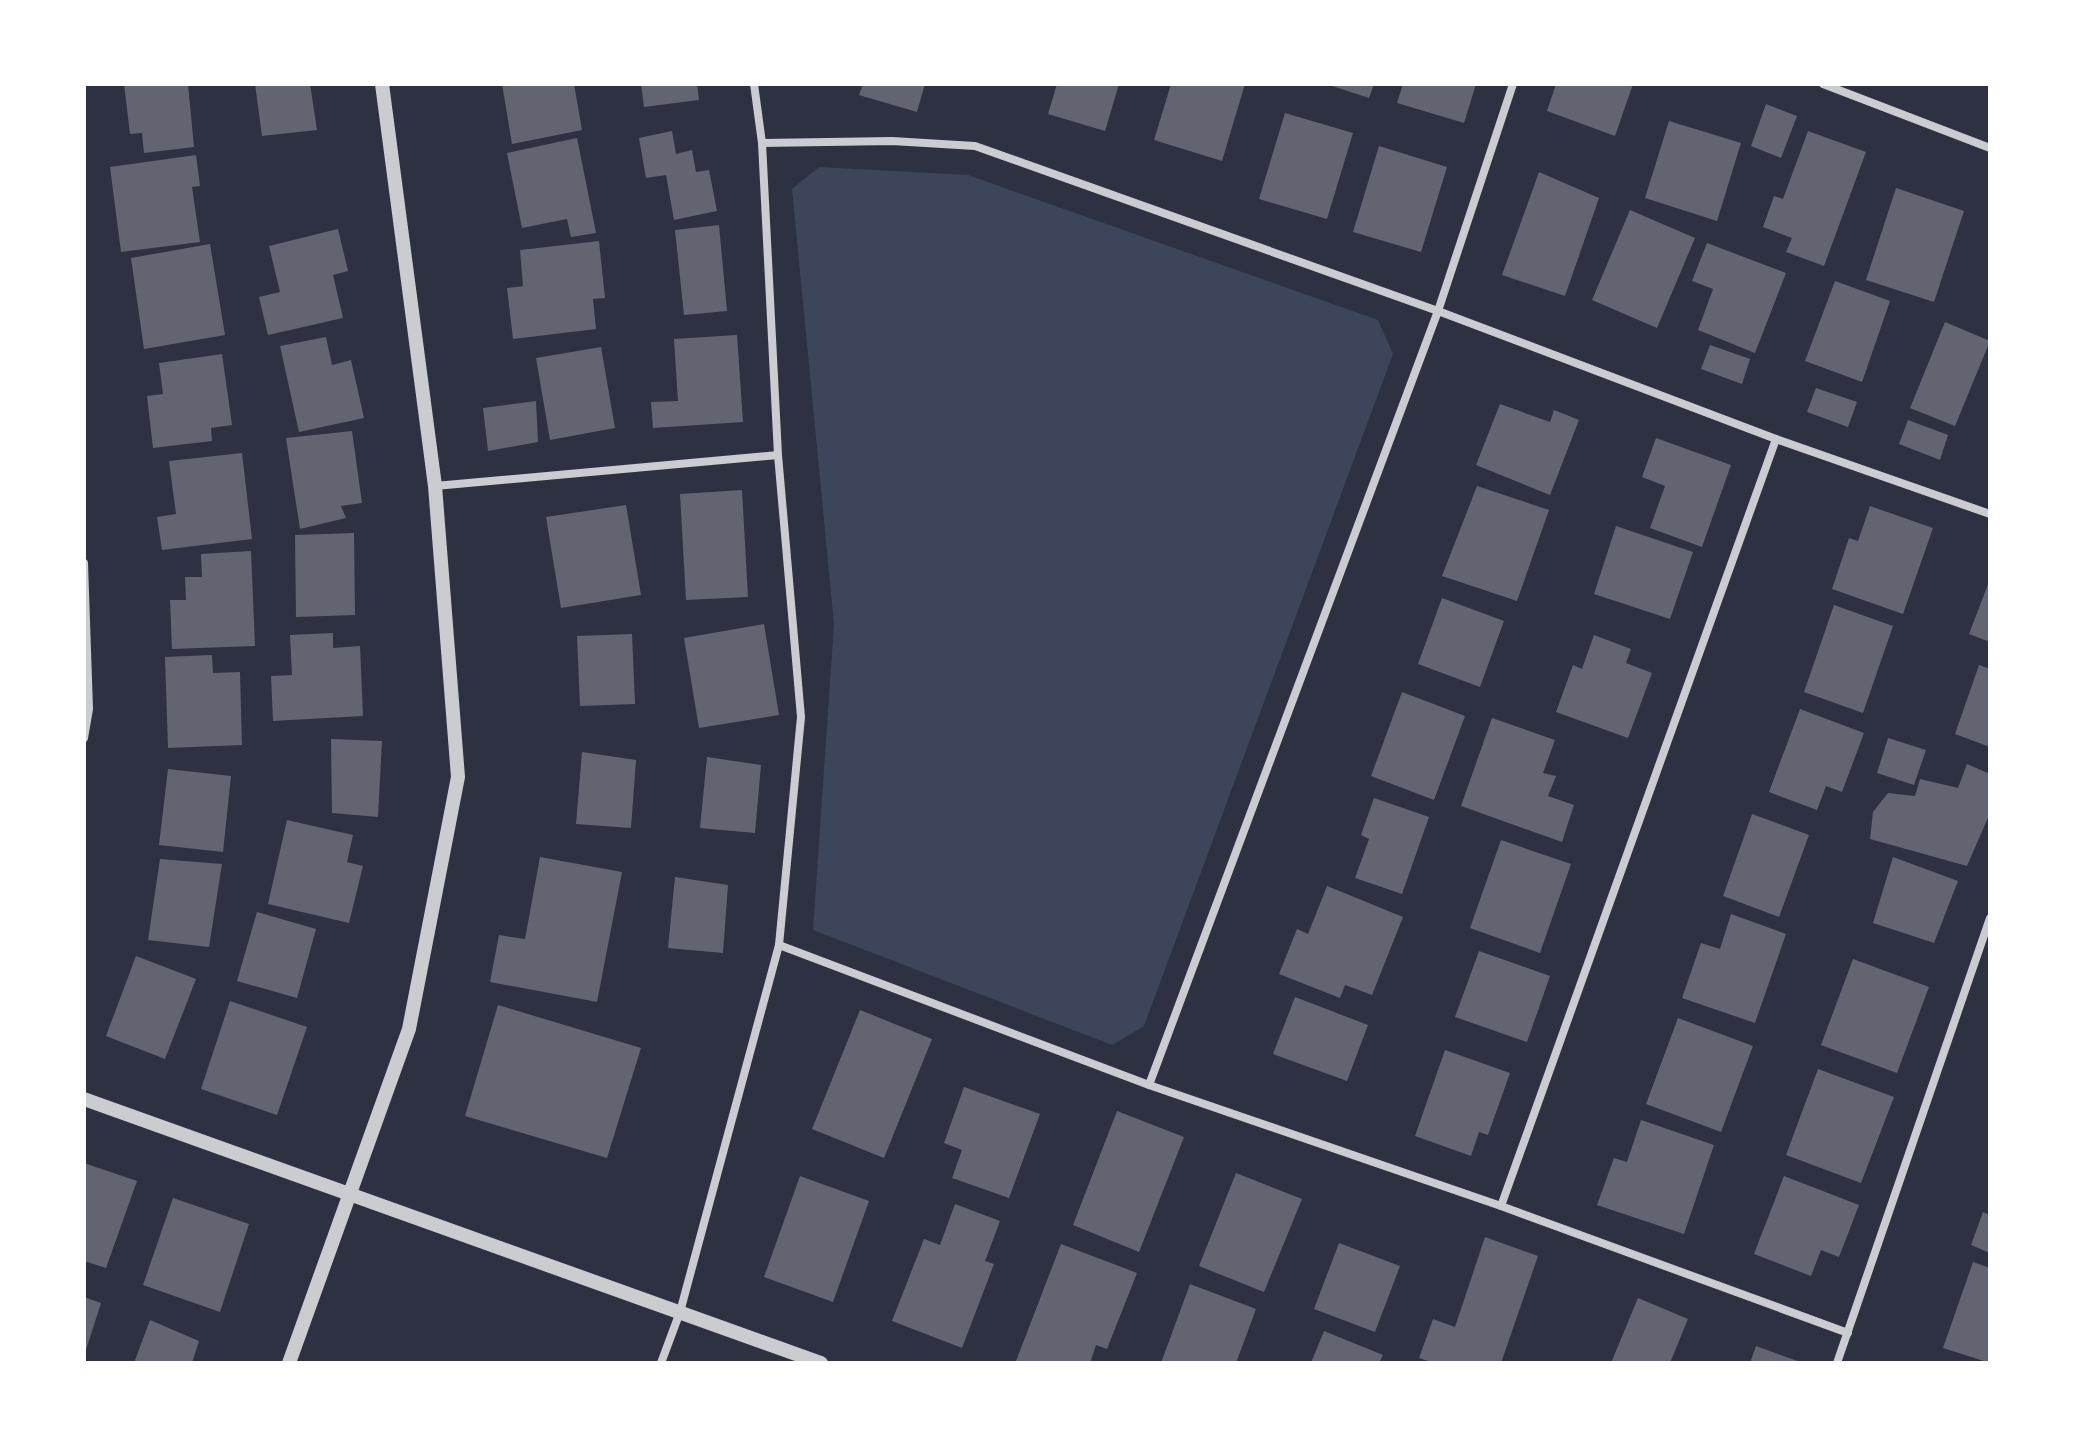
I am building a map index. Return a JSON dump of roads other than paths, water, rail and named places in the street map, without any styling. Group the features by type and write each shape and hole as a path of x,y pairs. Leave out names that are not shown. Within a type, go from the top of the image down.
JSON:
{"street":[{"path":"289,1363 409,1029 458,777 435,486 382,84"},
{"path":"661,1363 680,1312 779,945 801,717 778,455 762,143 754,84"},
{"path":"1149,1085 1438,311 1513,84"},
{"path":"1823,84 1990,148"},
{"path":"762,143 892,141 975,146 1438,311 1776,439 1990,514"},
{"path":"1501,1206 1776,439"},
{"path":"435,486 778,455"},
{"path":"84,563 87,708 84,738"},
{"path":"1837,1363 1990,918"},
{"path":"779,945 1149,1085 1501,1206 1848,1333"},
{"path":"84,1099 821,1363"}]}
